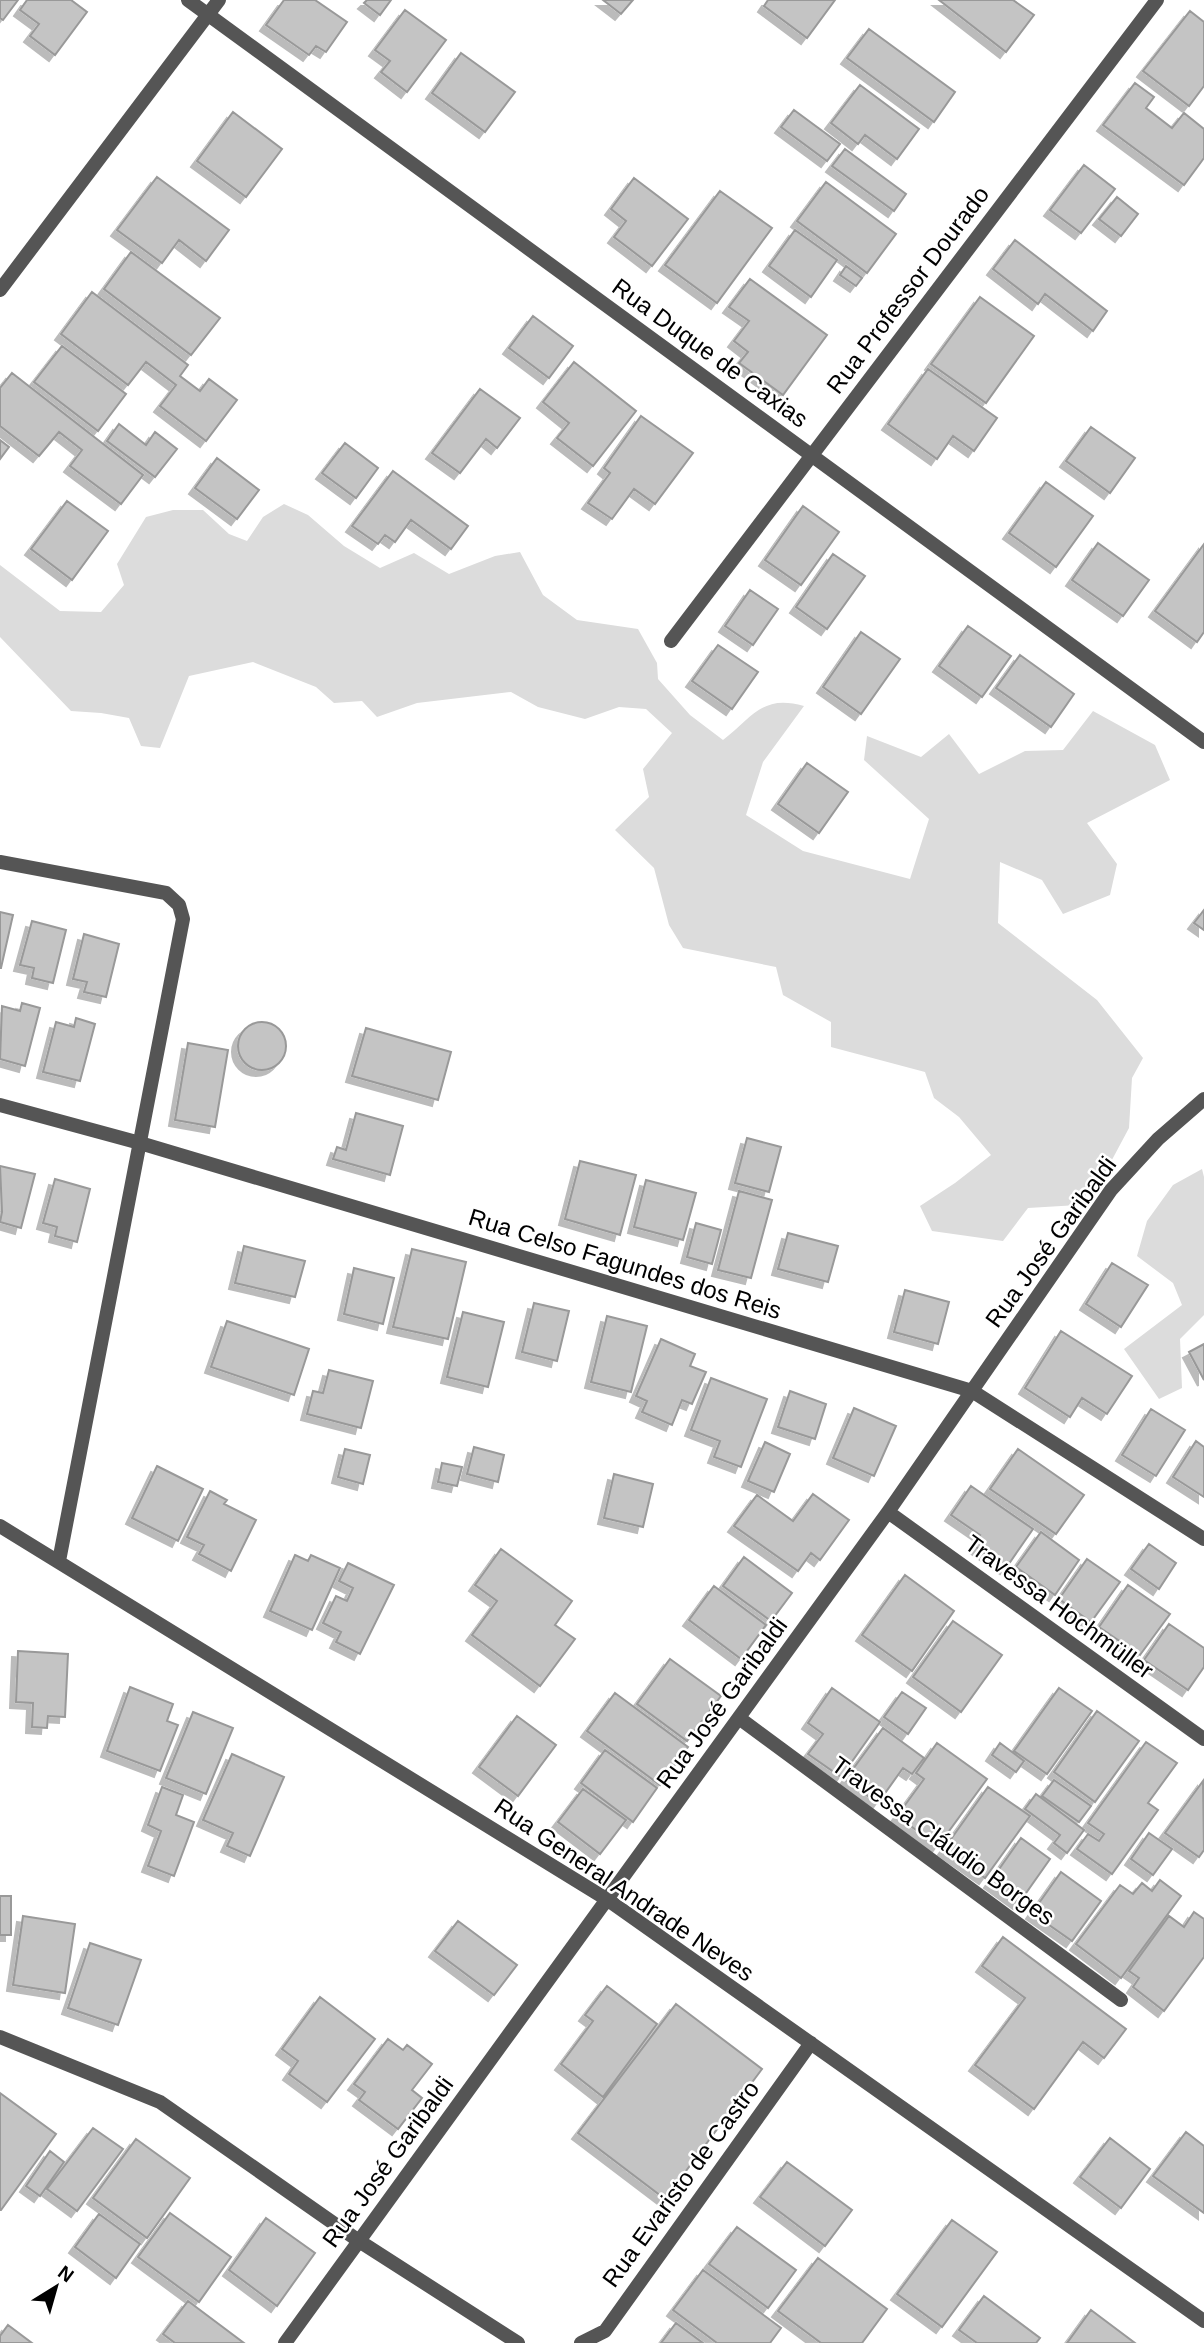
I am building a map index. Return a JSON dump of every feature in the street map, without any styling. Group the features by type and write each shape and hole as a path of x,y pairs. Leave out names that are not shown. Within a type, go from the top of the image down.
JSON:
{"street":[{"name":"Rua Duque de Caxias","path":"188,0 1204,742"},
{"path":"0,290 219,0"},
{"name":"Rua Professor Dourado","path":"671,641 1157,0"},
{"path":"0,862 166,893 179,905 183,919 59,1561"},
{"name":"Rua José Garibaldi","path":"285,2343 888,1512 1111,1190 1158,1139 1204,1099"},
{"name":"Rua Celso Fagundes dos Reis","path":"0,1105 140,1143 972,1391 1204,1539"},
{"name":"Travessa Hochmüller","path":"888,1512 1204,1739"},
{"name":"Rua General Andrade Neves","path":"0,1526 608,1900 1204,2321"},
{"name":"Travessa Cláudio Borges","path":"739,1718 1121,2000"},
{"path":"0,2037 160,2102 359,2241 518,2343"},
{"name":"Rua Evaristo de Castro","path":"581,2343 605,2331 811,2043"}],"shaded area":[{"path":"284,504 308,515 344,546 380,568 414,553 449,574 495,556 520,552 543,595 577,620 638,629 657,663 658,679 690,715 723,740 768,705 790,703 804,706 763,762 746,815 803,851 910,879 929,819 864,760 867,736 921,757 949,734 979,774 1025,751 1063,750 1093,711 1155,745 1170,780 1087,823 1117,864 1110,895 1063,914 1042,880 1000,862 998,923 1097,1000 1143,1058 1132,1078 1129,1128 1106,1171 1078,1205 1028,1208 1003,1241 932,1231 920,1206 991,1155 959,1117 934,1098 925,1072 831,1047 831,1022 783,995 776,967 683,948 669,925 654,868 615,830 649,797 643,769 672,733 646,709 619,707 585,719 538,707 511,692 417,703 377,717 362,701 334,703 316,687 253,662 189,676 160,748 141,746 129,718 71,711 0,637 0,565 60,611 101,612 124,585 117,564 146,517 173,510 203,510 229,534 247,541 263,517"},
{"path":"1202,1169 1204,1315 1180,1339 1182,1388 1159,1399 1124,1349 1182,1305 1173,1283 1137,1256 1147,1221 1173,1185"}],"building":[{"path":"0,0 18,0 3,20 0,18"},
{"path":"27,0 71,0 87,12 55,55 30,36 39,24 20,10"},
{"path":"284,0 315,0 347,22 326,52 316,46 309,55 266,25"},
{"path":"367,0 391,0 380,15 364,3"},
{"path":"603,0 633,0 621,14"},
{"path":"768,0 835,0 807,38 764,6"},
{"path":"939,0 1013,0 1034,15 1006,52"},
{"path":"405,10 446,40 407,92 381,72 390,61 375,50"},
{"path":"1190,11 1204,22 1204,86 1189,106 1143,71"},
{"path":"869,29 955,92 934,122 847,58"},
{"path":"461,53 515,92 485,132 432,93"},
{"path":"1135,83 1154,97 1146,108 1172,128 1184,113 1204,129 1204,158 1184,185 1103,125"},
{"path":"860,85 919,129 897,159 865,135 858,144 831,123"},
{"path":"794,110 840,144 827,161 781,127"},
{"path":"233,112 282,149 246,197 197,161"},
{"path":"845,149 906,194 894,211 832,166"},
{"path":"1084,165 1115,189 1081,233 1050,210"},
{"path":"157,177 229,230 206,261 179,240 162,263 117,230"},
{"path":"634,178 688,219 652,266 614,237 626,221 611,209"},
{"path":"826,182 896,234 867,273 797,221"},
{"path":"720,191 772,228 717,303 665,265"},
{"path":"1117,197 1138,214 1121,236 1099,219"},
{"path":"795,230 837,260 811,297 769,266"},
{"path":"1015,240 1107,311 1093,331 1045,294 1038,304 993,269"},
{"path":"131,252 220,318 191,355 104,289"},
{"path":"846,266 862,278 856,286 840,275"},
{"path":"750,279 827,335 783,395 739,363 748,352 734,341 749,321 729,307"},
{"path":"92,292 188,365 180,376 200,391 209,379 237,400 206,441 160,406 176,385 146,362 128,385 61,334"},
{"path":"980,297 1034,336 986,403 931,364"},
{"path":"533,316 573,346 549,378 509,348"},
{"path":"62,346 126,394 98,431 34,382"},
{"path":"574,362 636,411 593,466 557,438 569,423 543,402"},
{"path":"928,369 997,418 974,451 953,436 937,459 888,424"},
{"path":"12,373 143,475 121,504 70,466 82,450 59,432 39,456 0,426 0,388"},
{"path":"480,389 520,418 497,448 486,439 460,473 432,453"},
{"path":"641,416 693,453 655,504 634,489 612,519 588,503 610,473 604,468"},
{"path":"119,424 146,445 155,432 177,449 155,477 107,441"},
{"path":"1091,427 1135,458 1110,493 1066,461"},
{"path":"0,440 9,447 0,459"},
{"path":"345,443 378,468 356,498 322,473"},
{"path":"217,458 259,490 237,519 195,488"},
{"path":"393,471 468,526 451,549 411,520 395,542 385,535 378,544 352,526"},
{"path":"1046,482 1093,516 1056,567 1009,533"},
{"path":"67,501 108,531 72,580 31,549"},
{"path":"803,506 839,532 801,585 765,560"},
{"path":"1098,543 1149,580 1123,616 1072,580"},
{"path":"1204,544 1204,632 1197,642 1155,611"},
{"path":"833,554 865,576 827,629 796,607"},
{"path":"750,590 778,609 753,645 725,626"},
{"path":"968,626 1011,656 982,697 939,666"},
{"path":"861,632 900,659 861,714 823,687"},
{"path":"718,645 758,672 732,709 692,681"},
{"path":"1020,655 1074,694 1051,727 996,688"},
{"path":"807,763 848,792 819,833 778,804"},
{"path":"1204,910 1204,930 1194,923"},
{"path":"0,912 13,915 1,968 0,968"},
{"path":"32,921 66,930 53,983 32,978 34,968 20,965"},
{"path":"84,934 119,944 106,997 84,992 87,982 73,979"},
{"path":"22,1003 40,1008 25,1066 0,1059 2,1006 20,1011"},
{"path":"76,1018 95,1024 80,1081 43,1072 56,1022 74,1027"},
{"path":"262,1022 279,1029 286,1046 279,1063 262,1070 245,1063 238,1046 245,1029"},
{"path":"366,1028 451,1052 438,1100 352,1076"},
{"path":"188,1043 228,1050 215,1127 175,1120"},
{"path":"356,1113 403,1126 390,1175 333,1159 337,1147 346,1150"},
{"path":"747,1138 781,1147 769,1192 735,1183"},
{"path":"580,1161 636,1175 620,1235 565,1219"},
{"path":"0,1166 35,1174 21,1228 0,1222"},
{"path":"55,1179 90,1189 77,1242 55,1236 57,1227 43,1223"},
{"path":"646,1180 696,1193 683,1240 634,1227"},
{"path":"739,1191 772,1200 751,1278 718,1270"},
{"path":"696,1223 721,1230 712,1264 687,1257"},
{"path":"788,1233 838,1246 828,1282 778,1269"},
{"path":"244,1246 305,1261 295,1297 235,1283"},
{"path":"412,1249 466,1262 448,1339 393,1327"},
{"path":"1112,1263 1148,1285 1121,1327 1086,1304"},
{"path":"354,1268 394,1278 383,1324 344,1314"},
{"path":"905,1290 949,1302 938,1344 894,1332"},
{"path":"534,1303 569,1311 557,1361 522,1352"},
{"path":"463,1312 504,1322 488,1387 447,1377"},
{"path":"607,1316 647,1326 631,1392 591,1382"},
{"path":"227,1321 309,1349 294,1395 211,1367"},
{"path":"1061,1331 1132,1376 1107,1414 1082,1398 1070,1417 1025,1388"},
{"path":"661,1339 695,1354 690,1366 706,1372 692,1404 682,1400 672,1425 642,1412 647,1401 636,1396"},
{"path":"1204,1344 1204,1380 1189,1352"},
{"path":"329,1370 373,1381 361,1428 307,1414 313,1391 323,1393"},
{"path":"711,1378 767,1399 741,1467 714,1457 720,1441 691,1430"},
{"path":"790,1391 826,1404 815,1439 778,1427"},
{"path":"854,1408 896,1426 874,1476 833,1458"},
{"path":"1151,1409 1185,1430 1156,1476 1122,1455"},
{"path":"1196,1441 1204,1447 1204,1497 1173,1477"},
{"path":"765,1442 790,1454 774,1492 748,1481"},
{"path":"474,1447 504,1455 498,1482 467,1474"},
{"path":"345,1449 370,1455 363,1484 338,1477"},
{"path":"1018,1449 1084,1495 1056,1534 990,1489"},
{"path":"442,1463 462,1467 457,1486 438,1482"},
{"path":"157,1466 203,1489 178,1541 132,1518"},
{"path":"614,1474 653,1484 643,1527 604,1518"},
{"path":"971,1486 1033,1529 1006,1568 973,1545 980,1535 951,1515"},
{"path":"210,1491 227,1500 224,1504 256,1520 231,1571 199,1554 204,1545 187,1537"},
{"path":"813,1494 849,1520 820,1560 811,1553 798,1571 734,1526 757,1495 793,1521"},
{"path":"1041,1532 1079,1560 1055,1595 1016,1567"},
{"path":"1149,1544 1176,1563 1159,1589 1131,1569"},
{"path":"501,1549 572,1601 555,1625 575,1639 540,1686 472,1635 497,1601 475,1585"},
{"path":"295,1555 308,1561 311,1555 340,1568 312,1630 270,1611"},
{"path":"744,1557 792,1593 771,1621 723,1586"},
{"path":"1087,1559 1120,1582 1091,1622 1059,1599"},
{"path":"348,1563 394,1585 360,1654 336,1642 341,1632 323,1623 336,1596 347,1601 353,1588 339,1581"},
{"path":"905,1575 954,1611 912,1671 862,1635"},
{"path":"1128,1585 1170,1614 1140,1655 1099,1627"},
{"path":"714,1586 766,1625 741,1659 689,1620"},
{"path":"953,1621 1002,1655 961,1712 913,1677"},
{"path":"1169,1624 1204,1648 1204,1667 1188,1690 1144,1660"},
{"path":"18,1651 68,1654 65,1717 48,1716 47,1728 32,1727 33,1703 16,1702"},
{"path":"670,1659 721,1696 687,1741 637,1704"},
{"path":"130,1687 173,1704 167,1721 178,1725 160,1771 107,1751"},
{"path":"832,1688 880,1722 841,1777 808,1754 823,1734 808,1723"},
{"path":"1059,1688 1092,1711 1047,1774 1014,1751"},
{"path":"902,1692 926,1708 908,1734 884,1717"},
{"path":"615,1693 688,1747 660,1785 587,1731"},
{"path":"1097,1711 1139,1741 1095,1802 1054,1772"},
{"path":"193,1712 233,1728 206,1794 166,1778"},
{"path":"517,1716 556,1745 518,1796 479,1767"},
{"path":"883,1728 924,1758 912,1774 903,1768 878,1803 845,1780"},
{"path":"1146,1742 1177,1763 1148,1803 1158,1810 1112,1874 1077,1849 1088,1834 1099,1841 1104,1834 1088,1823"},
{"path":"937,1743 987,1779 938,1846 897,1816 924,1779 916,1773"},
{"path":"1000,1743 1024,1761 1016,1772 992,1755"},
{"path":"605,1750 657,1788 633,1822 581,1783"},
{"path":"232,1754 284,1777 250,1856 227,1846 233,1833 203,1820"},
{"path":"1054,1780 1091,1806 1079,1822 1042,1796"},
{"path":"1203,1781 1204,1850 1199,1857 1165,1833"},
{"path":"162,1787 183,1795 176,1815 194,1822 174,1876 148,1866 161,1831 148,1825"},
{"path":"988,1787 1030,1816 985,1878 944,1849"},
{"path":"583,1789 626,1820 600,1854 558,1822"},
{"path":"1036,1794 1084,1830 1067,1853 1054,1843 1060,1835 1025,1809"},
{"path":"1149,1833 1172,1849 1153,1875 1131,1859"},
{"path":"1021,1838 1050,1859 1019,1903 990,1882"},
{"path":"1061,1872 1101,1901 1072,1941 1032,1913"},
{"path":"1160,1880 1181,1896 1121,1978 1076,1944 1120,1885 1133,1894 1142,1883 1152,1891"},
{"path":"0,1896 11,1896 11,1935 0,1935"},
{"path":"1194,1912 1204,1919 1204,1957 1164,2011 1133,1987 1139,1978 1129,1971 1169,1916 1184,1927"},
{"path":"23,1916 75,1924 65,1993 13,1985"},
{"path":"458,1921 517,1965 494,1995 435,1951"},
{"path":"1003,1937 1126,2029 1104,2058 1083,2042 1034,2109 975,2065 1025,1998 982,1966"},
{"path":"90,1943 141,1960 118,2025 68,2008"},
{"path":"607,1986 657,2024 603,2097 561,2064 593,2021 585,2015"},
{"path":"320,1997 375,2039 327,2102 289,2074 298,2061 282,2049"},
{"path":"676,2004 762,2069 665,2199 578,2133"},
{"path":"388,2039 403,2050 407,2045 432,2064 412,2090 422,2098 398,2129 359,2100 365,2092 354,2084"},
{"path":"0,2093 56,2134 1,2210 0,2210"},
{"path":"93,2128 123,2149 77,2211 47,2189"},
{"path":"1186,2132 1204,2146 1204,2213 1153,2176"},
{"path":"1110,2138 1150,2169 1121,2208 1080,2177"},
{"path":"136,2139 190,2178 147,2238 93,2198"},
{"path":"50,2151 64,2162 40,2196 26,2186"},
{"path":"787,2162 852,2210 825,2246 760,2197"},
{"path":"170,2213 231,2257 199,2302 138,2257"},
{"path":"99,2214 140,2244 116,2278 75,2247"},
{"path":"266,2218 315,2253 277,2306 229,2270"},
{"path":"952,2220 997,2252 942,2327 897,2294"},
{"path":"737,2227 796,2270 768,2308 709,2264"},
{"path":"818,2258 887,2309 862,2343 821,2343 778,2311"},
{"path":"703,2270 781,2328 770,2343 717,2343 673,2310"},
{"path":"984,2296 1040,2338 1036,2343 977,2343 959,2330"},
{"path":"188,2301 244,2343 175,2343 163,2334"},
{"path":"1091,2310 1135,2343 1067,2343"},
{"path":"676,2323 703,2343 661,2343"},
{"path":"8,2325 32,2343 0,2343 0,2336"}]}
